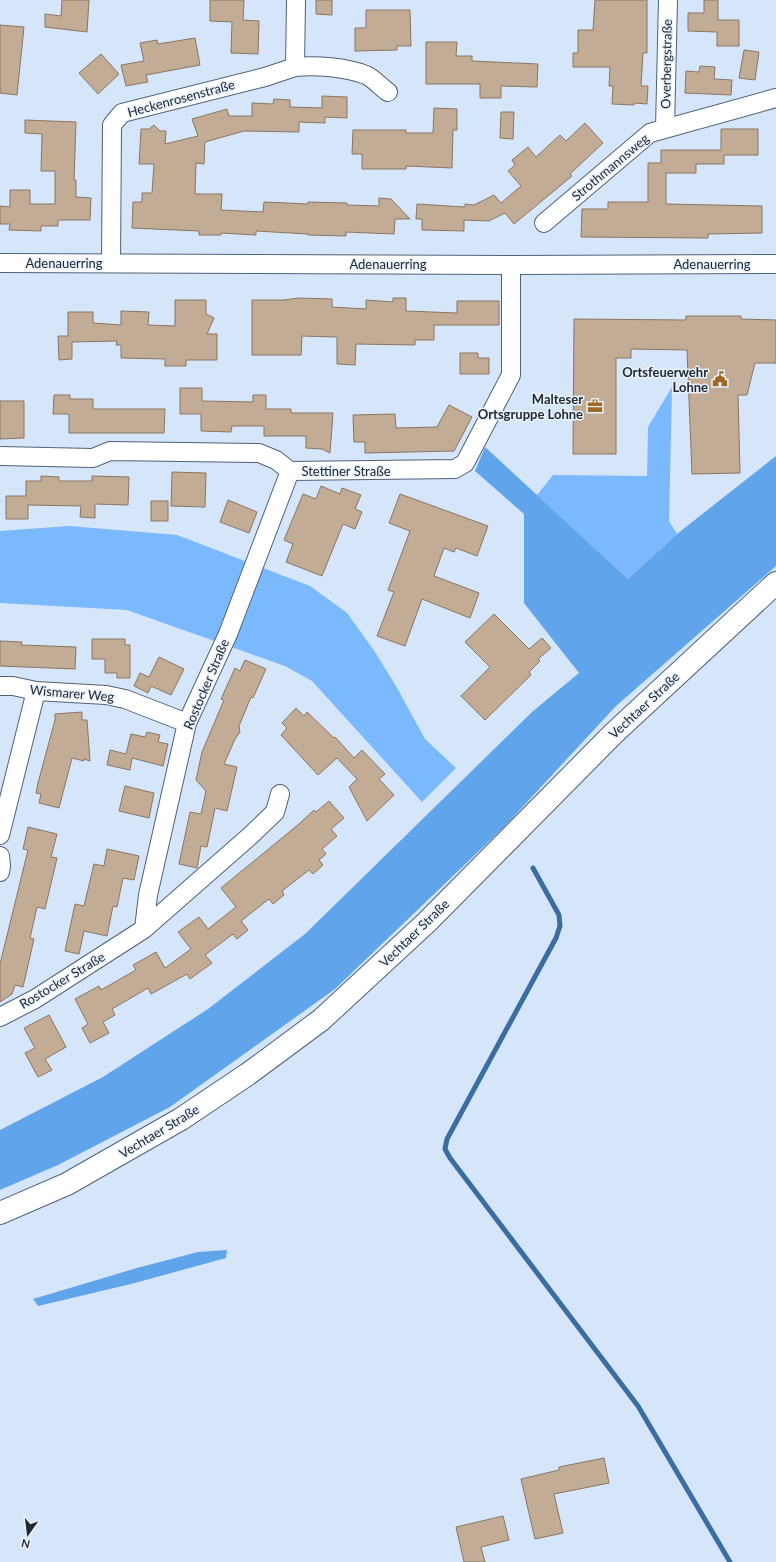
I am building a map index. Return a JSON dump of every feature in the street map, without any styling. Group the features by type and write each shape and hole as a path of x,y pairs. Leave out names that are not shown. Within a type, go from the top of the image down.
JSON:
{"main road":[{"name":"Vechtaer Straße","path":"0,1213 66,1184 182,1119 248,1074 321,1020 427,922 614,733 776,584"}],"street":[{"path":"295,68 296,0"},
{"name":"Overbergstraße","path":"664,128 668,0"},
{"name":"Heckenrosenstraße","path":"111,263 112,124 122,113 295,68 310,66 336,68 367,75 388,92"},
{"name":"Strothmannsweg","path":"544,223 650,133 776,98"},
{"name":"Adenauerring","path":"0,263 511,265 776,264"},
{"name":"Stettiner Straße","path":"0,456 93,458 110,451 259,453 276,460 290,472 455,469 465,463 511,375 511,265"},
{"name":"Rostocker Straße","path":"144,929 148,895 187,723 228,634 290,472"},
{"name":"Wismarer Weg","path":"0,686 13,686 36,691 106,695 125,699 187,723"},
{"path":"0,836 36,691"},
{"name":"Rostocker Straße","path":"0,1017 34,999 144,929 250,836 275,812 280,794"},
{"path":"0,856 0,872"}],"shaded area":[{"path":"672,387 669,521 677,534 628,579 537,495 553,475 647,476 648,427"},
{"path":"485,447 628,579 677,534 776,456 776,566 616,706 504,827 335,989 170,1107 58,1165 0,1190 0,1130 103,1077 208,1009 305,934 532,712 579,673 524,603 524,514 475,471"},
{"path":"69,526 177,535 310,586 347,613 375,652 396,686 425,739 456,768 422,802 312,681 285,666 127,610 0,603 0,531"},
{"path":"227,1250 226,1258 131,1284 38,1306 33,1299 137,1268 198,1252"}],"building":[{"path":"62,0 89,0 87,32 45,27 45,14 61,16"},
{"path":"210,0 244,0 243,20 259,21 258,54 231,53 232,22 210,21"},
{"path":"316,0 332,0 332,15 316,14"},
{"path":"595,0 647,0 647,53 643,53 641,86 648,86 647,104 612,104 613,86 609,86 610,67 573,67 573,53 578,53 578,30 593,30"},
{"path":"704,0 718,0 718,20 739,20 739,46 717,46 717,32 688,31 688,13 704,13"},
{"path":"366,10 410,10 411,46 397,46 397,50 355,51 355,28 366,28"},
{"path":"0,25 24,27 17,95 0,93"},
{"path":"195,38 200,65 146,75 148,82 126,86 121,65 144,61 140,43 157,40 158,44"},
{"path":"426,42 457,42 456,56 472,56 472,61 538,64 537,87 501,86 501,98 480,98 480,84 426,84"},
{"path":"744,50 759,52 755,80 739,78"},
{"path":"101,54 119,74 98,94 79,73"},
{"path":"700,66 715,67 714,79 732,80 731,95 685,93 686,71 699,72"},
{"path":"322,96 347,97 347,118 325,117 325,123 299,122 299,132 244,131 205,142 204,164 196,163 195,194 222,194 221,210 263,212 264,202 308,204 308,202 347,203 347,205 379,206 379,198 391,199 410,219 395,219 394,234 346,232 346,236 256,231 256,235 221,233 221,235 199,235 199,231 132,228 133,202 142,202 142,193 152,193 154,164 139,164 141,129 149,129 154,125 160,131 166,131 165,144 198,136 192,119 227,109 229,116 252,116 252,103 273,104 274,99 290,100 290,107 322,108"},
{"path":"434,108 457,109 457,130 453,130 452,168 406,166 406,169 362,169 362,154 352,154 353,130 406,130 406,133 433,133"},
{"path":"501,112 514,112 513,139 500,138"},
{"path":"25,120 76,122 74,180 76,180 76,197 91,198 90,220 58,220 58,226 41,226 41,231 9,230 10,224 0,224 0,206 10,207 10,190 30,190 30,204 55,204 55,171 41,171 42,134 25,133"},
{"path":"585,123 603,143 570,174 572,176 514,224 505,213 489,221 464,220 464,231 422,230 422,219 416,219 417,204 465,207 465,204 474,205 494,195 501,203 521,186 508,171 515,165 512,160 528,147 536,157 560,135 566,141"},
{"path":"721,129 758,129 758,155 724,155 724,164 696,164 696,173 666,173 666,204 762,206 762,233 708,234 708,238 581,237 582,209 608,209 608,202 648,202 648,163 661,163 661,150 721,150"},
{"path":"299,298 332,299 332,307 366,309 366,300 393,302 393,298 406,298 406,311 457,313 457,301 499,301 499,325 434,325 434,340 415,340 415,345 356,344 355,365 337,364 337,337 302,336 301,355 252,355 252,300 284,300"},
{"path":"175,300 206,300 206,314 214,318 207,334 217,334 217,360 186,360 186,366 165,366 165,359 121,358 121,345 116,345 117,341 72,342 72,359 59,360 58,336 68,336 68,312 93,312 93,323 121,325 121,311 149,312 148,325 175,326"},
{"path":"686,316 741,316 741,319 776,320 776,363 755,363 747,395 738,395 740,473 692,474 687,350 631,349 631,358 616,358 616,454 573,454 574,319 686,320"},
{"path":"460,353 478,353 478,358 489,358 489,374 460,374"},
{"path":"180,388 202,388 202,401 253,402 253,395 266,395 266,409 291,409 291,413 333,413 330,453 322,449 306,448 306,436 264,436 264,426 232,426 231,432 201,431 201,414 180,414"},
{"path":"54,395 70,395 70,399 93,399 93,409 165,409 164,433 69,433 69,414 53,414"},
{"path":"0,401 24,401 24,438 0,439"},
{"path":"449,405 472,417 454,451 365,453 365,442 354,442 353,415 395,414 396,428 437,427"},
{"path":"172,472 206,473 205,507 171,506"},
{"path":"41,476 59,477 59,481 92,481 92,476 129,477 128,505 95,504 95,518 80,517 81,506 28,505 28,519 6,519 6,496 26,496 26,481 41,481"},
{"path":"321,486 340,494 342,488 361,495 355,509 362,512 355,529 343,524 322,576 286,562 293,544 284,540 303,494 316,499"},
{"path":"400,494 488,526 477,556 456,548 454,552 444,548 434,576 479,593 470,618 422,599 405,646 377,636 394,592 388,590 410,531 389,523"},
{"path":"228,500 257,512 249,533 220,522"},
{"path":"151,501 168,501 168,521 151,521"},
{"path":"494,614 529,649 542,638 551,648 538,659 540,661 529,672 531,675 485,720 461,696 490,667 465,642"},
{"path":"92,639 125,639 125,645 130,645 130,678 117,678 117,673 105,673 105,659 92,659"},
{"path":"0,641 22,642 21,645 76,647 75,669 0,666"},
{"path":"159,657 184,669 171,695 151,686 148,693 134,686 140,673 149,677"},
{"path":"245,660 266,669 253,698 251,697 239,726 240,732 235,739 224,764 237,767 227,811 215,808 207,847 201,846 197,868 179,864 190,812 201,814 206,791 196,780 202,752 224,700 221,699 235,668 240,671"},
{"path":"296,708 304,716 307,712 334,738 335,737 354,758 362,750 385,774 379,779 394,795 367,821 349,787 357,779 337,758 318,775 281,735 287,728 282,723"},
{"path":"82,712 82,720 87,720 90,761 72,758 59,808 39,803 41,794 36,793 55,720 55,714"},
{"path":"147,732 160,735 158,742 168,744 163,766 132,758 130,770 107,765 110,750 126,754 131,734 145,737"},
{"path":"125,786 154,793 149,818 119,811"},
{"path":"329,801 344,818 331,829 337,836 322,849 326,854 319,860 323,865 313,874 309,870 282,891 284,895 273,904 269,899 241,921 248,930 237,939 233,934 205,955 212,963 190,979 187,974 151,994 148,988 112,1009 115,1015 103,1022 109,1033 90,1043 82,1028 88,1024 75,999 99,986 101,990 136,970 133,965 156,952 165,968 191,949 178,932 199,917 208,929 236,907 221,888 314,810 316,812"},
{"path":"28,827 57,834 51,857 57,858 45,909 37,907 30,938 34,939 23,987 15,985 12,994 0,1002 0,964 28,850 23,849"},
{"path":"107,849 139,856 134,880 123,878 117,907 113,906 107,936 84,931 79,954 65,951 75,904 84,906 94,864 104,866"},
{"path":"49,1015 66,1047 45,1059 52,1070 38,1077 25,1053 35,1048 24,1028"},
{"path":"604,1458 609,1483 554,1494 563,1533 535,1539 521,1479 559,1470 559,1467"},
{"path":"503,1516 509,1540 481,1547 485,1562 464,1562 456,1527"}],"waterway":[{"path":"533,868 559,915 560,926 556,938 447,1139 445,1149 450,1158 638,1406 730,1562"}],"place":[{"name":"Ortsfeuerwehr Lohne","path":"720,379"},
{"name":"Malteser Ortsgruppe Lohne","path":"595,406"}]}
